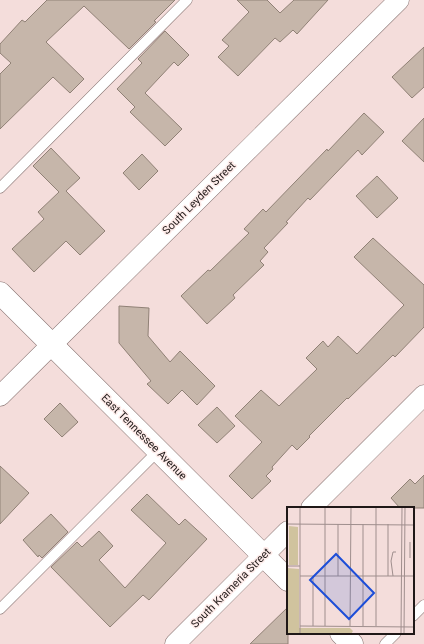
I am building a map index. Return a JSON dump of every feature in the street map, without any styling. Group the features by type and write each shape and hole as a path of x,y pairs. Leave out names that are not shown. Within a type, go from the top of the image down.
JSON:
{"street":[{"name":"South Leyden Street","path":"0,396 399,0"},
{"name":"East Tennessee Avenue","path":"0,293 287,579"},
{"path":"312,507 424,395"},
{"name":"South Krameria Street","path":"175,644 287,532"},
{"path":"342,634 352,644"}],"lane":[{"path":"0,188 187,0"},
{"path":"0,609 158,451"},
{"path":"414,615 424,605"},
{"path":"385,644 395,634"}],"building":[{"path":"47,0 175,0 154,21 156,22 129,49 84,6 46,42 84,79 70,93 53,77 0,129 0,74 11,63 0,53 0,44 22,20 25,22"},
{"path":"237,0 267,0 280,13 294,0 328,0 297,34 293,30 280,42 275,38 238,76 218,57 229,46 222,40 249,12"},
{"path":"165,31 189,55 178,66 174,62 145,93 182,129 165,146 130,112 135,107 117,89 142,63 138,59"},
{"path":"424,47 424,87 412,98 392,77"},
{"path":"364,113 384,132 362,155 358,150 310,200 308,198 286,222 288,223 264,248 268,252 260,261 264,265 233,295 235,298 207,324 181,296 208,270 210,271 249,233 244,229 263,209 266,212"},
{"path":"424,118 424,162 402,141"},
{"path":"51,148 80,178 66,191 105,231 80,255 66,241 34,272 12,249 44,219 38,212 59,192 33,166"},
{"path":"142,154 158,171 139,190 123,173"},
{"path":"377,176 398,198 377,218 356,196"},
{"path":"373,238 424,285 424,327 395,357 393,355 348,399 347,398 297,450 292,445 266,476 271,481 252,499 229,476 262,442 235,416 261,390 279,406 317,369 306,358 323,341 328,347 338,336 357,354 404,305 354,257"},
{"path":"119,306 149,308 148,336 170,362 180,351 215,386 197,405 182,390 168,404 147,384 151,381 119,343"},
{"path":"60,403 78,422 62,437 44,419"},
{"path":"217,407 235,426 217,443 198,425"},
{"path":"0,466 29,493 0,524"},
{"path":"424,475 424,508 399,507 391,498 410,479 415,484"},
{"path":"147,494 179,525 185,519 207,539 149,600 143,595 110,627 51,567 77,542 82,547 99,531 113,546 99,560 125,588 166,543 131,510"},
{"path":"51,514 68,532 42,558 39,555 38,557 23,540"},
{"path":"287,608 288,644 250,644"}]}
